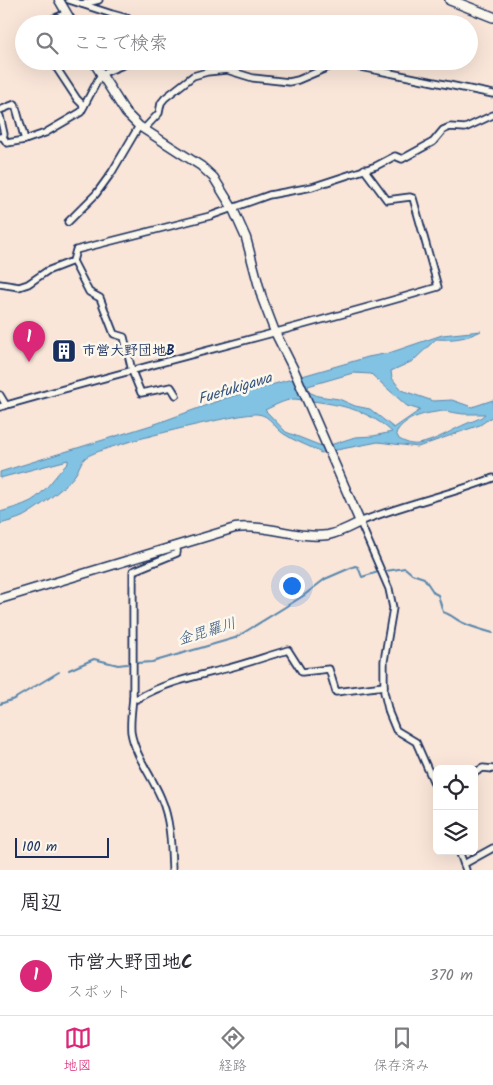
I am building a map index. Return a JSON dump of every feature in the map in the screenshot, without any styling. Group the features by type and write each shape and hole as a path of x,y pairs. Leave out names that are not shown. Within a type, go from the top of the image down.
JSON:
{"main road":[{"path":"450,0 493,18"}],"street":[{"path":"59,0 67,13 62,15"},
{"path":"69,0 118,15"},
{"path":"82,4 99,0"},
{"path":"58,70 77,99 84,106"},
{"path":"98,70 126,113 141,128 201,166 214,178 233,209 246,238 262,298 275,332 293,368 389,589 393,608 384,661 386,704 392,725 396,730 416,742 433,781"},
{"path":"0,116 4,134 1,137 7,143 25,140 45,133 81,112 100,74 110,70"},
{"path":"68,222 96,194 141,128 159,113 161,103 165,98 193,76 207,72 227,70 253,78 289,82 298,80 319,70"},
{"path":"374,70 493,94"},
{"path":"0,110 15,104 25,140"},
{"path":"176,395 171,387 141,393 132,371 124,337 114,334 100,298 89,292 74,261 76,250 233,209 270,195 312,188 376,166 395,156 402,158 413,154 433,142 443,130 450,126 465,128 493,115"},
{"path":"0,395 3,406 76,384 132,371 438,287 413,198 387,200 364,169"},
{"path":"0,284 19,287 28,284 47,271 74,261"},
{"path":"0,599 235,528 256,526 315,536 329,535 384,512 461,490 493,478"},
{"path":"172,870 169,823 162,799 141,759 132,732 131,713 133,697 134,571 177,553 177,545"},
{"path":"133,697 137,699 170,682 224,670 288,650 302,672 329,670 336,692 384,686"},
{"path":"478,771 483,768 493,769"},
{"path":"460,855 465,867 493,848"}],"water":[{"path":"481,331 459,338 436,339 413,361 391,371 392,378 401,390 433,401 452,400 472,407 493,400 493,416 480,425 418,447 378,442 321,453 288,437 262,415 245,415 224,419 139,439 95,453 85,458 71,480 43,504 22,517 0,524 0,512 31,501 46,488 68,463 68,460 0,478 0,472 158,423 226,398 368,357 389,353 442,335","holes":["353,373 371,374 407,406 420,410 394,428 370,409 309,392 308,386","290,400 321,402 346,407 370,416 392,432 355,437 324,447 286,432 265,410","444,411 463,414 485,414 425,443 413,444 399,439 396,433 400,427 411,419 424,414"]}],"waterway":[{"name":"金毘羅川","path":"137,663 152,662 235,638 303,596 325,579 355,566 358,567 362,577 378,572"},
{"name":"金毘羅川","path":"386,571 405,568 412,574 424,578 434,593 438,595 443,612 465,624 493,633"},
{"name":"金毘羅川","path":"69,670 94,659 118,665 127,664"},
{"name":"金毘羅川","path":"0,704 14,699 59,672"}],"place":[{"name":"市営大野団地B","path":"64,351"},
{"name":"市営大野団地C","path":"29,362"}],"water label":[{"name":"Fuefukigawa","path":"235,389"}]}
